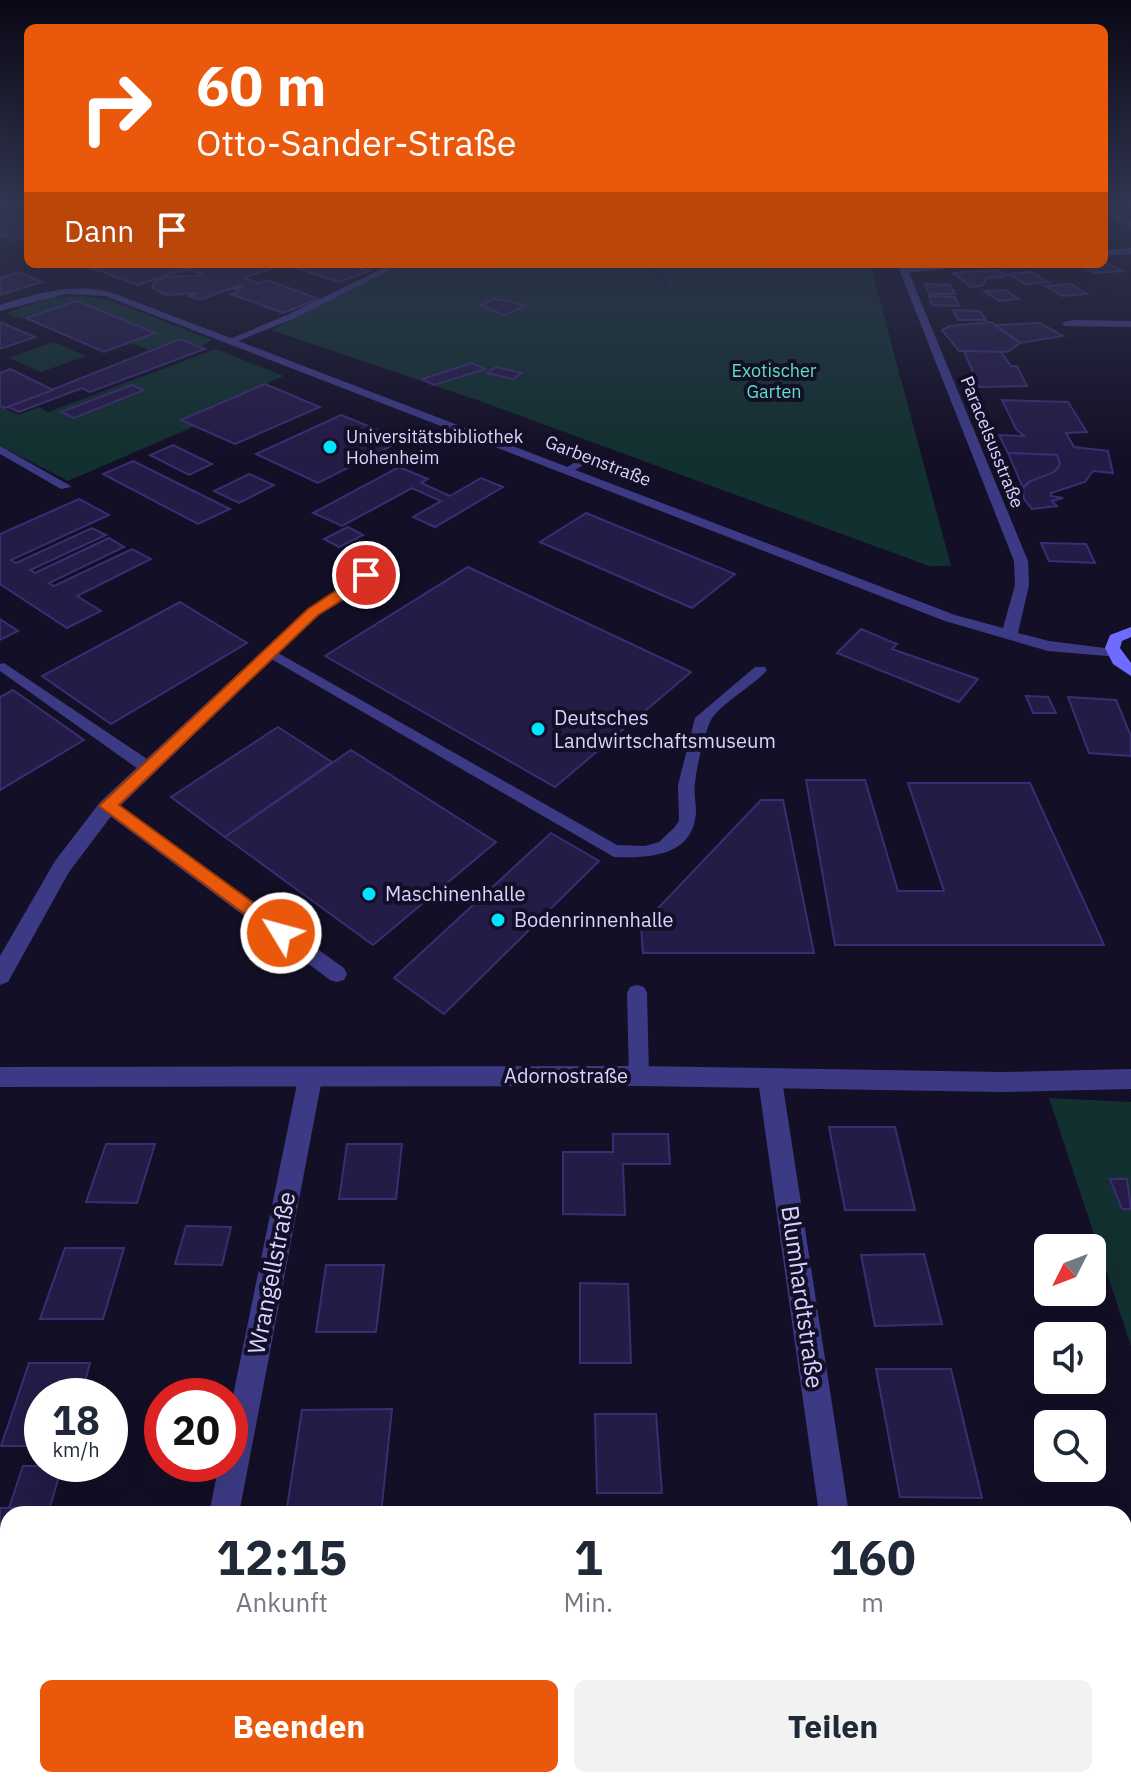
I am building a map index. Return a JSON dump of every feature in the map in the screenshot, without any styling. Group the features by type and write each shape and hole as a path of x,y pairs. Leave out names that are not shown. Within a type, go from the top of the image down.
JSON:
{"main road":[{"path":"1131,632 1115,638 1111,645 1113,654 1131,671"}],"street":[{"name":"Paracelsusstraße","path":"912,289 1021,561 1022,585 1009,637"},
{"name":"Garbenstraße","path":"0,308 75,290 107,294 950,618 1009,637 1113,654"},
{"path":"0,976 56,872 81,836 108,806 313,612 364,581 366,575"},
{"name":"Adornostraße","path":"0,1077 1131,1079"},
{"name":"Wrangellstraße","path":"226,1506 310,1079"},
{"name":"Blumhardtstraße","path":"770,1080 833,1506"}],"lane":[{"path":"230,341 290,317 344,289"},
{"path":"1065,323 1088,321 1104,327 1131,324"},
{"path":"0,449 65,487"},
{"path":"566,471 593,455"},
{"path":"271,653 614,851 645,852 665,847 680,832 687,821 686,785 703,718 760,670"},
{"path":"4,667 147,767"},
{"path":"108,806 337,974"},
{"path":"637,993 639,1076"}],"green space":[{"name":"Exotischer Garten","path":"352,289 877,289 951,566 929,566 480,401 271,330"},
{"path":"84,296 109,300 212,340 201,347 180,339 149,350 130,343 154,333 76,302 22,319 6,313 54,297"},
{"path":"53,342 86,356 41,372 9,358"},
{"path":"216,349 284,376 182,419 195,426 68,481 0,446 0,406 18,415 39,407 48,412"},
{"path":"1049,1098 1131,1102 1131,1346 1106,1270 1106,1234 1094,1234"}],"building":[{"path":"0,289 18,289 0,295"},
{"path":"155,289 228,289 200,300 189,296 198,293 166,295"},
{"path":"236,289 293,289 319,299 283,313 231,294 241,291"},
{"path":"927,289 952,289 955,294 929,294"},
{"path":"1051,289 1080,289 1087,294 1062,296"},
{"path":"1005,290 1019,299 999,301 984,291"},
{"path":"929,296 955,297 959,306 932,305"},
{"path":"493,299 526,306 504,315 481,305"},
{"path":"77,301 155,333 104,352 26,318"},
{"path":"953,310 980,311 986,320 958,320"},
{"path":"991,322 1020,343 1007,352 959,351 942,330 950,326"},
{"path":"2,323 35,337 0,349"},
{"path":"1040,323 1063,336 1020,343 995,325"},
{"path":"180,339 205,349 90,392 82,388 19,412 8,407"},
{"path":"964,351 1001,352 1011,366 1017,366 1027,386 979,387"},
{"path":"472,363 485,369 434,385 422,379"},
{"path":"496,367 522,373 513,379 487,373"},
{"path":"10,369 53,390 5,408 0,406 0,373"},
{"path":"265,384 320,407 235,444 181,420"},
{"path":"132,385 144,390 74,418 61,412"},
{"path":"1002,400 1068,402 1087,432 1066,433 1074,447 1108,451 1113,473 1093,471 1085,482 1051,493 1051,496 1063,498 1052,501 1057,506 1032,509 1024,499 1023,488 1033,479 1058,468 1059,460 1057,455 1008,453 999,435 1024,436 1016,429"},
{"name":"Universitätsbibliothek Hohenheim","path":"341,415 403,440 318,483 256,454"},
{"path":"173,445 212,464 189,475 150,455"},
{"path":"1008,453 1057,455 1060,464 1054,472 1028,482 1023,488"},
{"path":"133,461 230,509 198,524 103,474"},
{"path":"399,467 428,479 421,483 450,496 481,478 503,487 435,527 413,517 441,501 412,488 342,526 313,513"},
{"path":"249,474 274,485 239,503 214,491"},
{"path":"79,499 109,515 11,560 16,563 92,528 106,535 30,570 35,573 109,538 124,547 49,583 54,586 132,549 151,559 77,596 101,611 67,628 0,584 0,534"},
{"path":"586,513 735,574 692,608 540,542"},
{"path":"348,527 363,535 339,547 324,539"},
{"path":"1041,543 1086,544 1095,563 1049,561"},
{"name":"Deutsches Landwirtschaftsmuseum","path":"468,567 691,672 555,787 325,656"},
{"path":"180,602 247,643 111,724 42,676"},
{"path":"0,619 18,631 0,640"},
{"path":"861,629 897,644 892,649 978,679 959,702 837,653"},
{"path":"13,690 84,740 0,790 0,697"},
{"path":"1026,696 1048,697 1056,713 1033,713"},
{"path":"1068,697 1116,700 1131,736 1131,756 1089,753"},
{"path":"278,727 332,762 225,837 171,797"},
{"name":"Maschinenhalle","path":"351,750 496,842 373,945 225,837"},
{"path":"806,780 865,780 898,891 944,891 908,783 1030,783 1104,945 835,945"},
{"path":"761,800 783,800 814,953 643,953 641,926"},
{"name":"Bodenrinnenhalle","path":"551,833 599,861 444,1014 394,978"},
{"path":"829,1127 895,1127 915,1210 845,1210"},
{"path":"613,1134 668,1134 670,1164 623,1164 625,1215 563,1214 563,1152 613,1152"},
{"path":"106,1144 155,1144 137,1203 86,1202"},
{"path":"347,1144 402,1144 396,1199 339,1199"},
{"path":"1110,1179 1127,1179 1131,1209 1122,1209"},
{"path":"186,1226 231,1227 222,1265 175,1264"},
{"path":"65,1248 124,1248 103,1319 40,1319"},
{"path":"924,1254 942,1324 875,1326 861,1255"},
{"path":"326,1265 384,1265 376,1332 316,1332"},
{"path":"580,1283 628,1284 631,1363 580,1363"},
{"path":"29,1363 90,1363 86,1378 24,1378 24,1446 1,1446"},
{"path":"876,1369 951,1369 982,1498 900,1497"},
{"path":"392,1409 382,1506 287,1506 302,1410"},
{"path":"595,1414 656,1414 662,1493 597,1493"},
{"path":"23,1466 24,1482 57,1482 50,1506 10,1506"}],"place":[{"name":"Universitätsbibliothek Hohenheim","path":"330,447"},
{"name":"Deutsches Landwirtschaftsmuseum","path":"538,729"},
{"name":"Maschinenhalle","path":"369,894"},
{"name":"Bodenrinnenhalle","path":"498,920"}],"route":[{"path":"281,933 108,806 313,612 364,581 366,575"}]}
